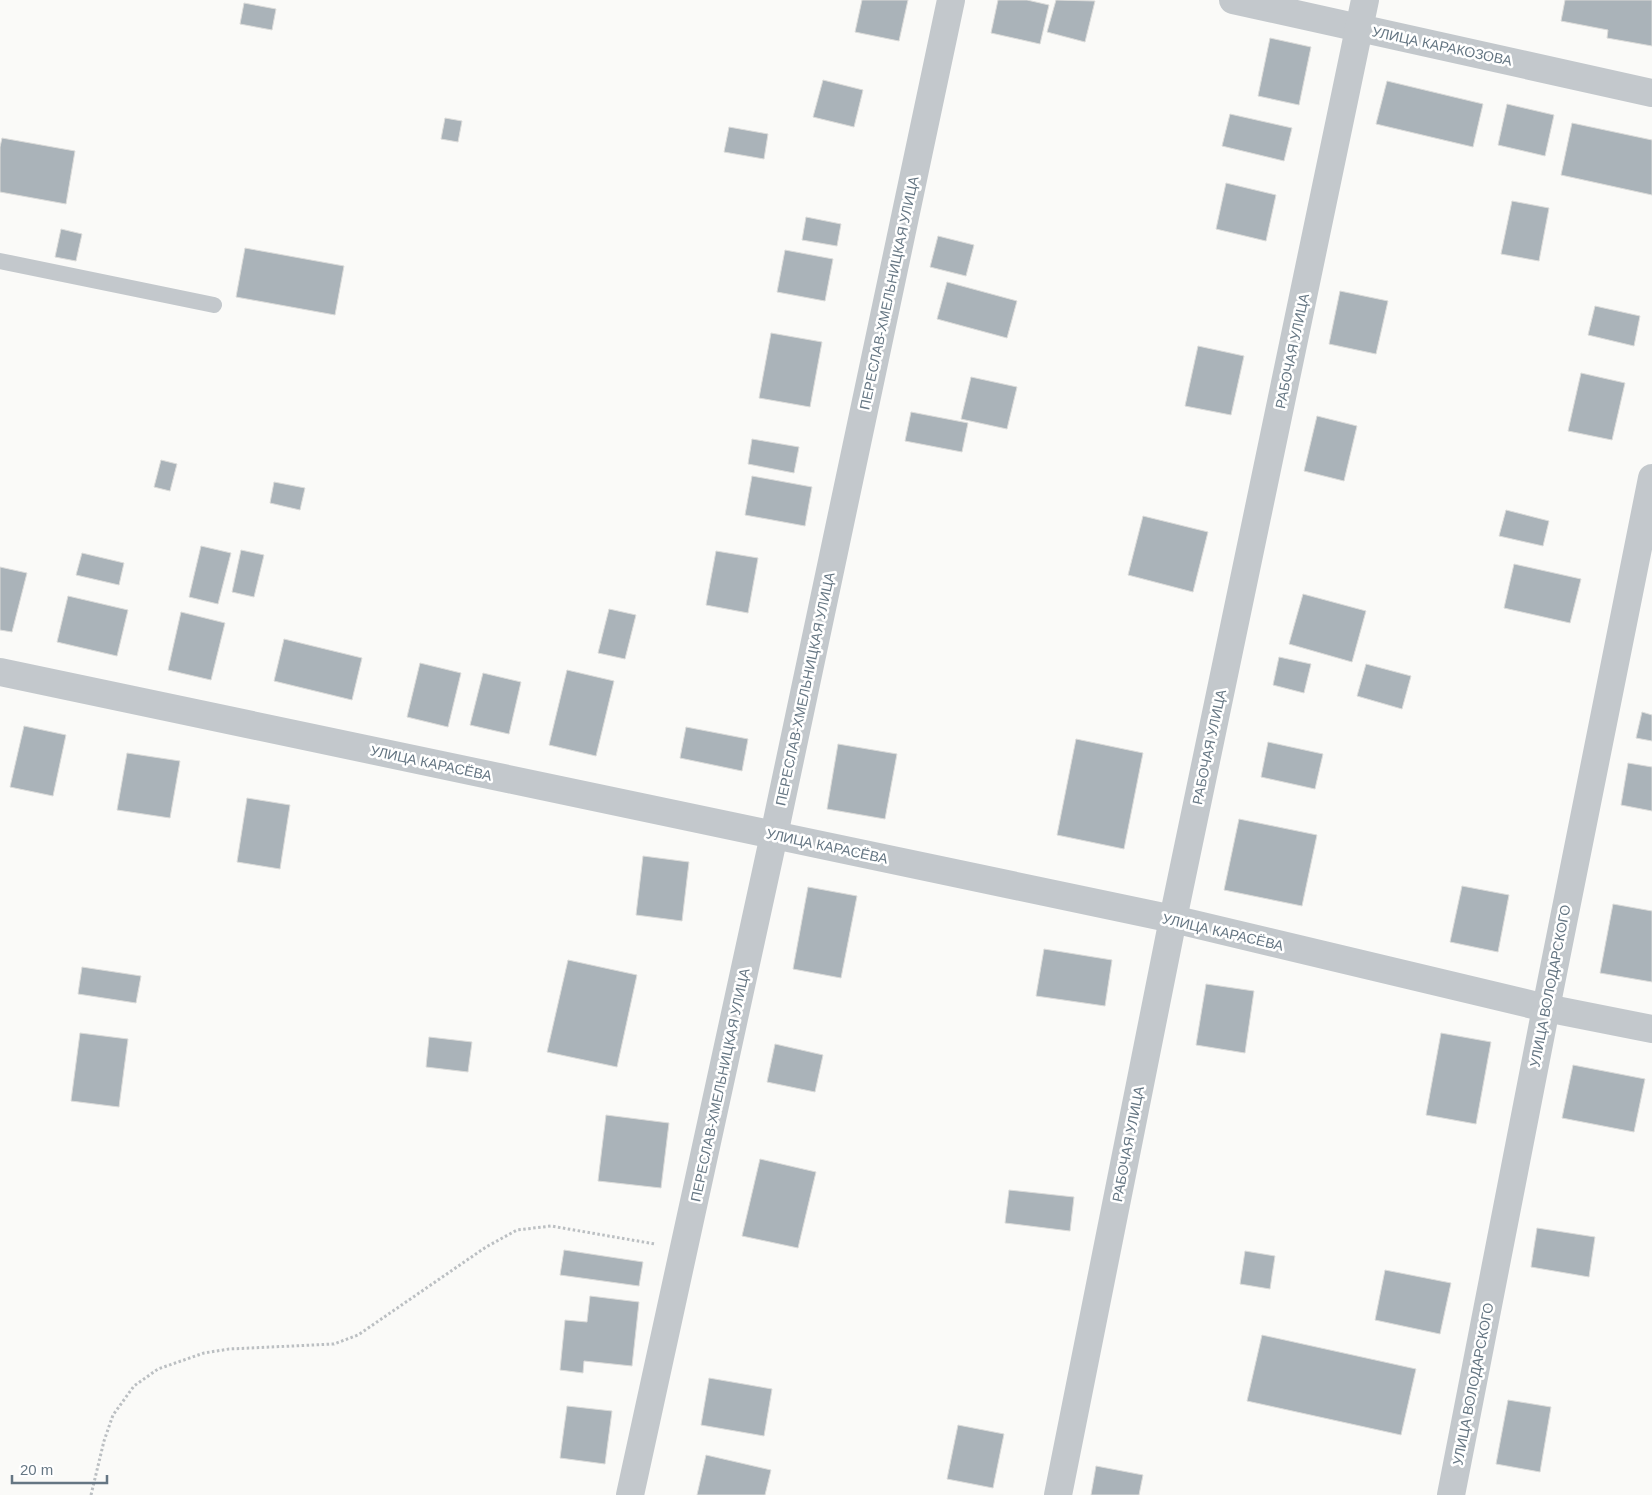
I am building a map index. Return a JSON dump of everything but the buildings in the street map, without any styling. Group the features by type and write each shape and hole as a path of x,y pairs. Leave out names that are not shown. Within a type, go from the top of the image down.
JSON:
{"street":[{"name":"ПЕРЕСЛАВ-ХМЕЛЬНИЦКАЯ УЛИЦА","path":"630,1495 774,835 951,0"},
{"name":"УЛИЦА КАРАКОЗОВА","path":"1233,0 1652,92"},
{"name":"РАБОЧАЯ УЛИЦА","path":"1058,1495 1172,920 1365,0"},
{"name":"УЛИЦА ВОЛОДАРСКОГО","path":"1451,1495 1652,478"},
{"name":"УЛИЦА КАРАСЁВА","path":"0,672 1172,920 1546,1008 1652,1029"}],"lane":[{"path":"0,261 214,305"}],"path":[{"path":"91,1495 104,1441 114,1415 134,1386 158,1369 204,1353 229,1349 334,1344 358,1335 486,1247 517,1230 551,1226 685,1249"}]}
